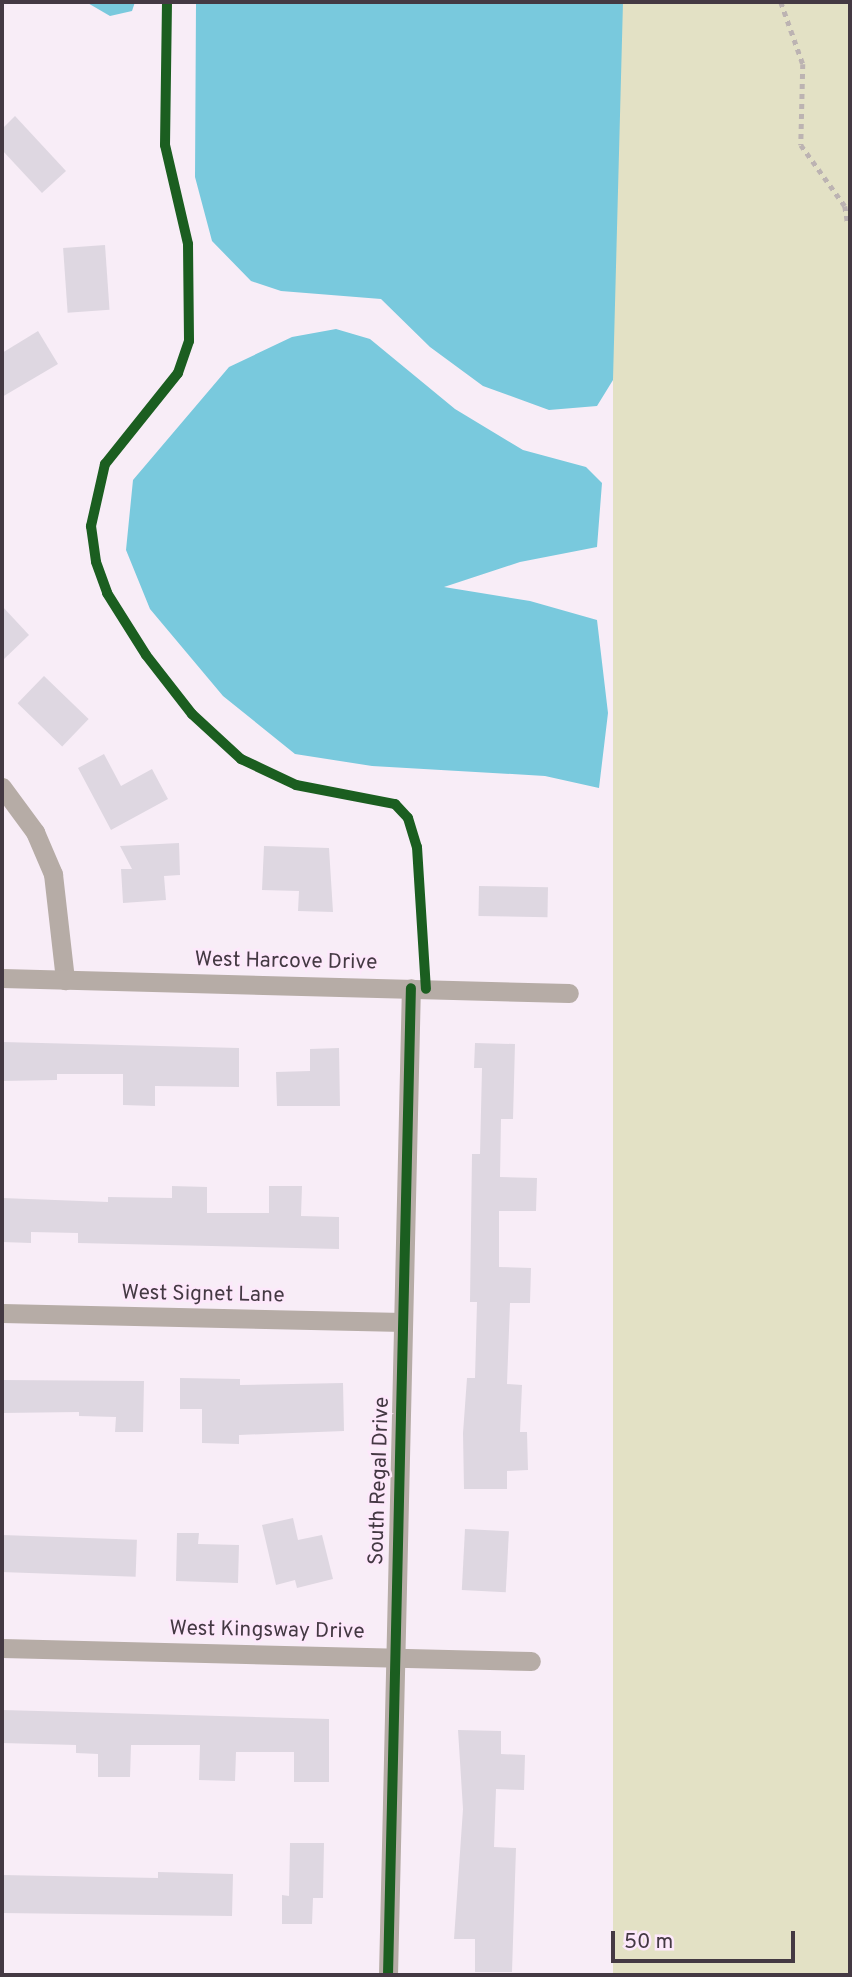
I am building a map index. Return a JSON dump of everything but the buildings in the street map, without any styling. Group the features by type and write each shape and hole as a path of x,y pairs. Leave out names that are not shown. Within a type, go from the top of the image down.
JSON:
{"street":[{"path":"2,787 36,832 53,874 65,980"},
{"name":"West Harcove Drive","path":"2,978 569,993"},
{"name":"South Regal Drive","path":"388,1975 411,988"},
{"name":"West Signet Lane","path":"2,1313 404,1322"},
{"name":"West Kingsway Drive","path":"2,1648 531,1661"}],"path":[{"path":"781,2 803,64 801,145 845,206 848,225"}],"shaded area":[{"path":"613,2 850,2 850,1975 613,1975"}],"water":[{"path":"86,2 135,2 132,11 110,16"},
{"path":"196,2 623,2 613,380 597,406 549,410 483,386 430,347 381,299 281,291 251,281 212,241 195,177"},
{"path":"336,329 370,339 455,409 523,450 586,467 602,483 597,547 520,562 444,587 530,601 597,620 608,713 599,788 545,776 372,766 295,754 223,696 150,609 126,550 133,480 229,367 292,337"}],"cycle path":[{"path":"167,2 165,145 188,244 189,341 178,373 105,464 91,526 96,562 107,593 146,655 192,714 241,759 296,785 395,804 408,818 417,847 426,989"},
{"path":"388,1975 411,988"}]}
